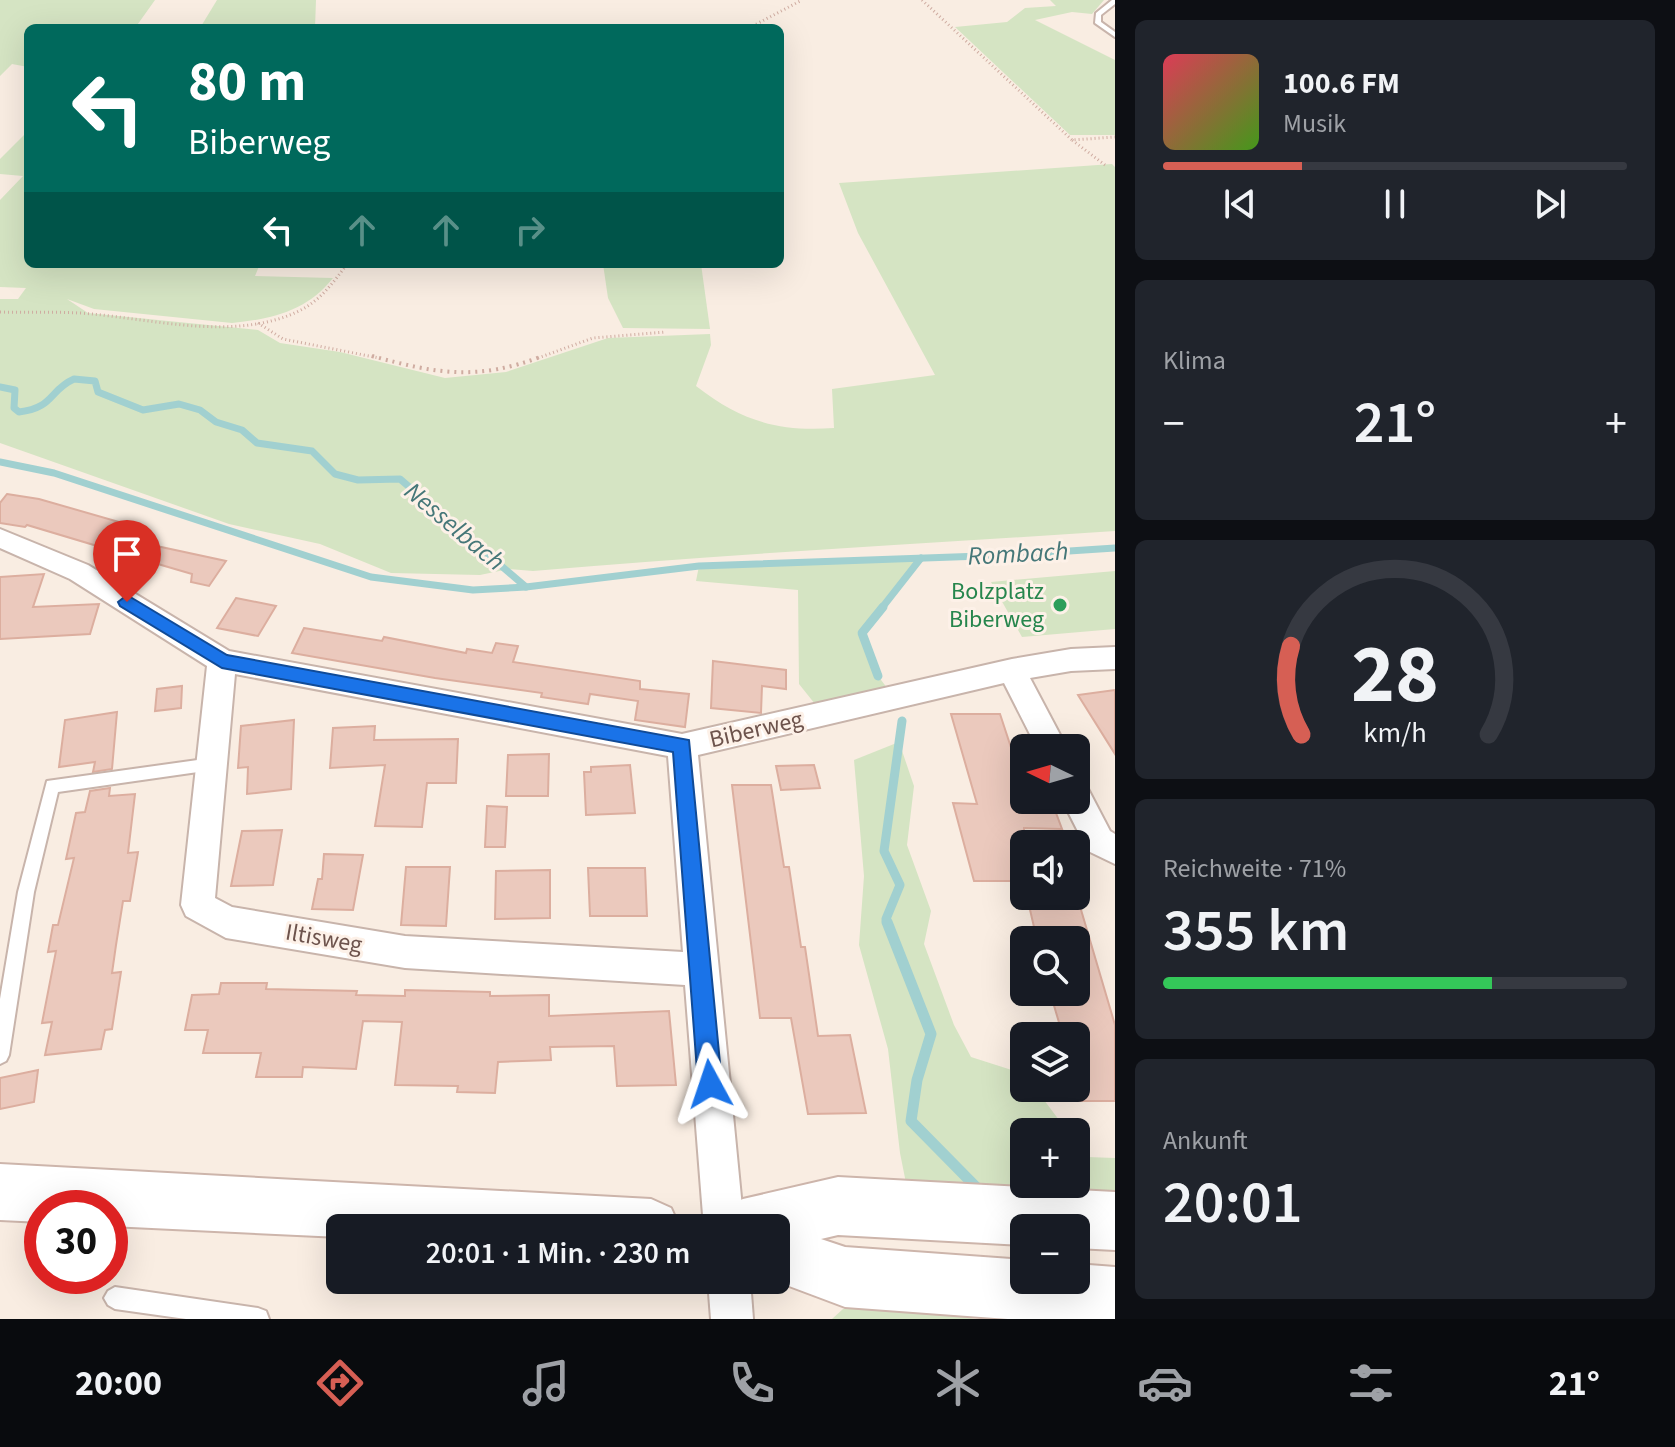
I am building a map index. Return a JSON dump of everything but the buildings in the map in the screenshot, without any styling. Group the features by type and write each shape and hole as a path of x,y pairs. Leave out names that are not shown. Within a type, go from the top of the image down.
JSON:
{"main road":[{"path":"0,1192 426,1214"},
{"path":"790,1217 838,1206 1115,1221"},
{"path":"790,1257 845,1277 1115,1297"}],"street":[{"name":"Biberweg","path":"0,538 79,572 222,661 682,746 1012,670 1071,660 1115,658"},
{"name":"Iltisweg","path":"222,661 198,905 226,922 405,952 699,969"},
{"path":"1012,670 1045,734"},
{"path":"682,746 723,1214"},
{"path":"1085,814 1099,841 1115,850"},
{"path":"730,1294 732,1319"}],"lane":[{"path":"1115,1 1098,14 1098,23 1115,35"},
{"path":"0,1055 26,892 52,786 212,764"},
{"path":"115,1298 245,1318"}],"path":[{"path":"757,24 802,0"},
{"path":"922,0 1072,140 1105,165"},
{"path":"1072,140 1115,137"},
{"path":"0,312 88,313 224,327 258,323 290,316 324,296 344,268"},
{"path":"258,323 283,339 352,351 431,372 457,374 514,367 593,338 665,332"}],"green space":[{"path":"0,0 155,0 138,24 24,24 24,66 12,64 0,76"},
{"path":"217,0 316,0 315,24 202,24"},
{"path":"1050,0 1104,0 1092,14 1072,12 1035,20 1115,60 1115,135 1070,135 955,27 1007,22 1025,8 1056,6"},
{"path":"24,135 24,268 258,268 255,276 333,278 300,306 275,316 247,321 232,323 94,309 67,299 88,313 258,330 280,343 340,352 445,378 506,372 608,338 710,334 711,345 696,386 729,408 761,422 814,429 834,428 832,389 935,375 858,233 839,183 1112,164 1115,167 1115,531 533,571 509,569 480,575 391,573 320,544 229,524 0,443 0,299 18,299 26,288 0,287 0,200 23,176 0,174 0,159"},
{"path":"604,268 702,268 710,329 623,328 608,298"},
{"path":"921,558 862,633 878,676 894,697 823,714 799,684 798,590 696,581 699,566"},
{"name":"Bolzplatz Biberweg","path":"1115,571 1115,629 1022,637 991,582"},
{"path":"899,742 914,786 907,845 931,911 924,944 954,1025 971,1057 1010,1070 1010,1102 1046,1102 1058,1118 1010,1118 1010,1193 907,1188 888,1049 859,945 864,876 854,760"},
{"path":"1090,1157 1115,1158 1115,1198 1090,1197"},
{"path":"917,1307 975,1319 832,1319 843,1309"}],"waterway":[{"name":"Nesselbach","path":"0,387 15,390 14,408 19,412 39,407 74,379 95,381 98,392 143,410 179,404 200,410 216,422 242,430 257,443 312,451 335,474 358,480 400,479 526,587"},
{"path":"0,462 54,473 371,577 473,590 526,587"},
{"name":"Rombach","path":"921,558 1115,548"},
{"name":"Nesselbach","path":"526,587 699,566 921,558"},
{"path":"881,609 921,558"},
{"path":"878,676 862,633 883,607"},
{"path":"888,924 886,919 900,885 884,851 902,721"},
{"path":"887,922 931,1034 917,1080 911,1121 979,1190"}],"place":[{"name":"Bolzplatz Biberweg","path":"1060,605"}],"route":[{"path":"127,602 222,661 682,746 710,1084"}]}
